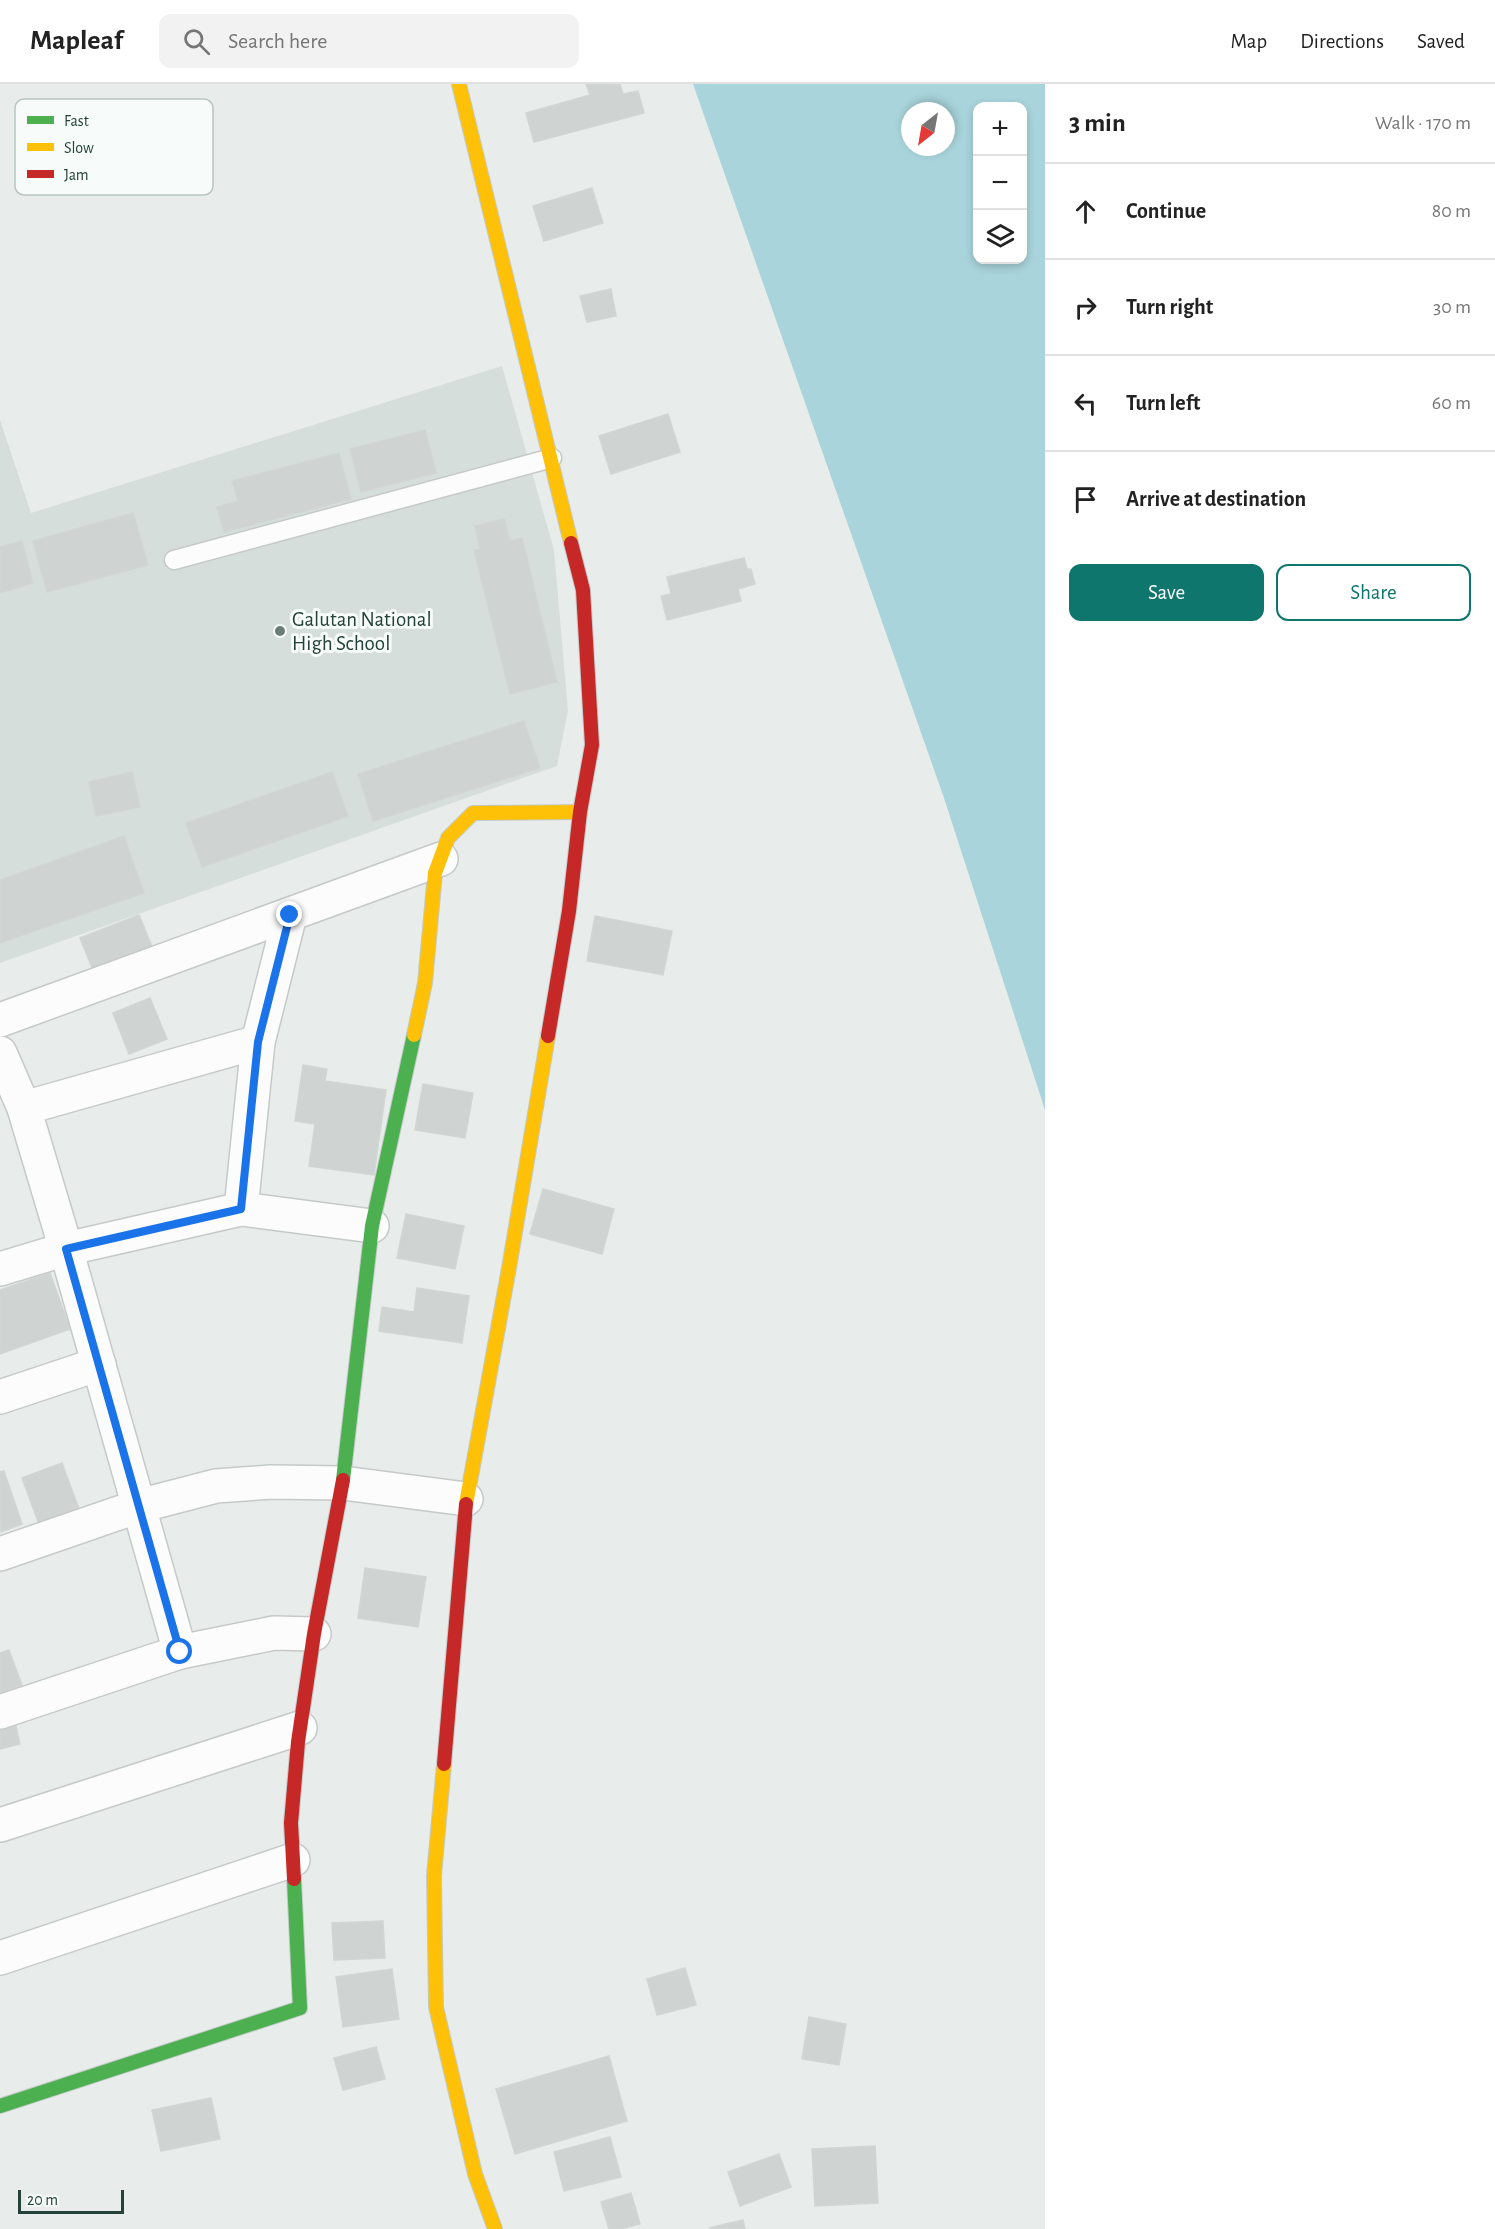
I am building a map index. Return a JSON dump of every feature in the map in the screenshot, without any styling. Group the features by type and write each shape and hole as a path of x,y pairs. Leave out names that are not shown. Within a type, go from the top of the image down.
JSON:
{"street":[{"path":"459,84 583,590 592,745 580,812 569,911 509,1268 466,1499 453,1674 434,1876 436,2007 475,2174 495,2229"},
{"path":"0,2106 300,2008 291,1823 300,1728 314,1634 343,1483 372,1226 425,982 434,882 448,838 473,813 580,812"},
{"path":"0,1020 441,859"},
{"path":"241,1209 258,1042 290,915"},
{"path":"24,1108 258,1042"},
{"path":"0,1053 24,1108 180,1652"},
{"path":"0,1269 66,1249 241,1209 372,1226"},
{"path":"0,1397 99,1364"},
{"path":"0,1554 139,1506 216,1486 271,1482 343,1483 466,1499"},
{"path":"0,1712 180,1652 274,1633 314,1634"},
{"path":"0,1825 300,1728"},
{"path":"0,1958 293,1860"}],"lane":[{"path":"174,560 552,458"}],"shaded area":[{"name":"Galutan National High School","path":"502,366 554,550 568,711 557,766 0,963 0,420 31,513"}],"water":[{"path":"693,84 1045,84 1045,1110 944,798"}],"building":[{"path":"586,84 620,84 623,94 638,91 644,113 534,142 526,113 590,95"},
{"path":"592,188 603,223 544,241 533,206"},
{"path":"611,289 616,316 587,322 580,296"},
{"path":"668,414 680,452 611,474 599,436"},
{"path":"425,430 436,473 361,492 350,449"},
{"path":"339,453 351,499 224,532 217,507 238,501 232,481"},
{"path":"133,513 148,565 47,592 33,541"},
{"path":"504,519 510,541 522,538 557,682 510,694 474,550 480,549 475,526"},
{"path":"22,541 33,583 0,593 0,547"},
{"path":"744,558 747,569 751,569 755,584 738,589 741,601 667,620 661,596 671,594 667,577"},
{"path":"524,721 540,768 373,821 358,774"},
{"path":"132,772 140,807 96,816 89,782"},
{"path":"332,772 348,816 202,867 186,823"},
{"path":"124,836 144,893 0,943 0,880"},
{"path":"139,915 156,956 97,980 80,938"},
{"path":"595,916 672,931 663,975 587,961"},
{"path":"150,998 167,1039 129,1054 113,1013"},
{"path":"303,1065 327,1069 325,1081 386,1090 374,1175 309,1166 315,1124 295,1121"},
{"path":"423,1084 473,1093 465,1138 415,1130"},
{"path":"543,1189 614,1209 602,1254 530,1234"},
{"path":"406,1214 464,1226 455,1269 397,1258"},
{"path":"50,1273 70,1329 0,1354 0,1290"},
{"path":"417,1288 469,1296 462,1343 379,1331 382,1307 414,1312"},
{"path":"62,1463 82,1517 42,1532 22,1478"},
{"path":"4,1471 22,1524 1,1532 0,1472"},
{"path":"365,1568 426,1577 418,1627 358,1618"},
{"path":"9,1650 22,1685 0,1693 0,1653"},
{"path":"15,1723 20,1744 0,1749 0,1726"},
{"path":"383,1921 385,1958 334,1960 332,1923"},
{"path":"685,1968 696,2005 657,2015 647,1979"},
{"path":"392,1969 399,2019 343,2027 336,1977"},
{"path":"809,2017 846,2024 839,2065 802,2059"},
{"path":"376,2047 385,2079 343,2090 334,2058"},
{"path":"609,2056 627,2121 515,2154 496,2089"},
{"path":"211,2098 220,2139 161,2151 152,2110"},
{"path":"610,2137 621,2177 564,2191 554,2152"},
{"path":"875,2146 878,2203 815,2206 812,2149"},
{"path":"779,2154 791,2187 740,2206 728,2172"},
{"path":"631,2193 640,2224 621,2229 609,2229 601,2202"},
{"path":"743,2220 745,2229 709,2228"}],"traffic: fast":[{"path":"343,1480 372,1226 414,1035"},
{"path":"0,2106 300,2008 294,1879"}],"traffic: slow":[{"path":"459,84 571,543"},
{"path":"414,1035 425,983 435,873 448,838 473,813 580,812"},
{"path":"466,1504 548,1036"},
{"path":"444,1764 434,1876 436,2007 475,2174 495,2229"}],"traffic: jam":[{"path":"548,1036 569,911 580,812 592,745 583,590 571,543"},
{"path":"294,1879 291,1823 298,1742 314,1634 343,1480"},
{"path":"444,1764 466,1504"}],"place":[{"name":"Galutan National High School","path":"280,631"}],"route":[{"path":"180,1652 66,1249 241,1209 258,1042 290,915"}]}
